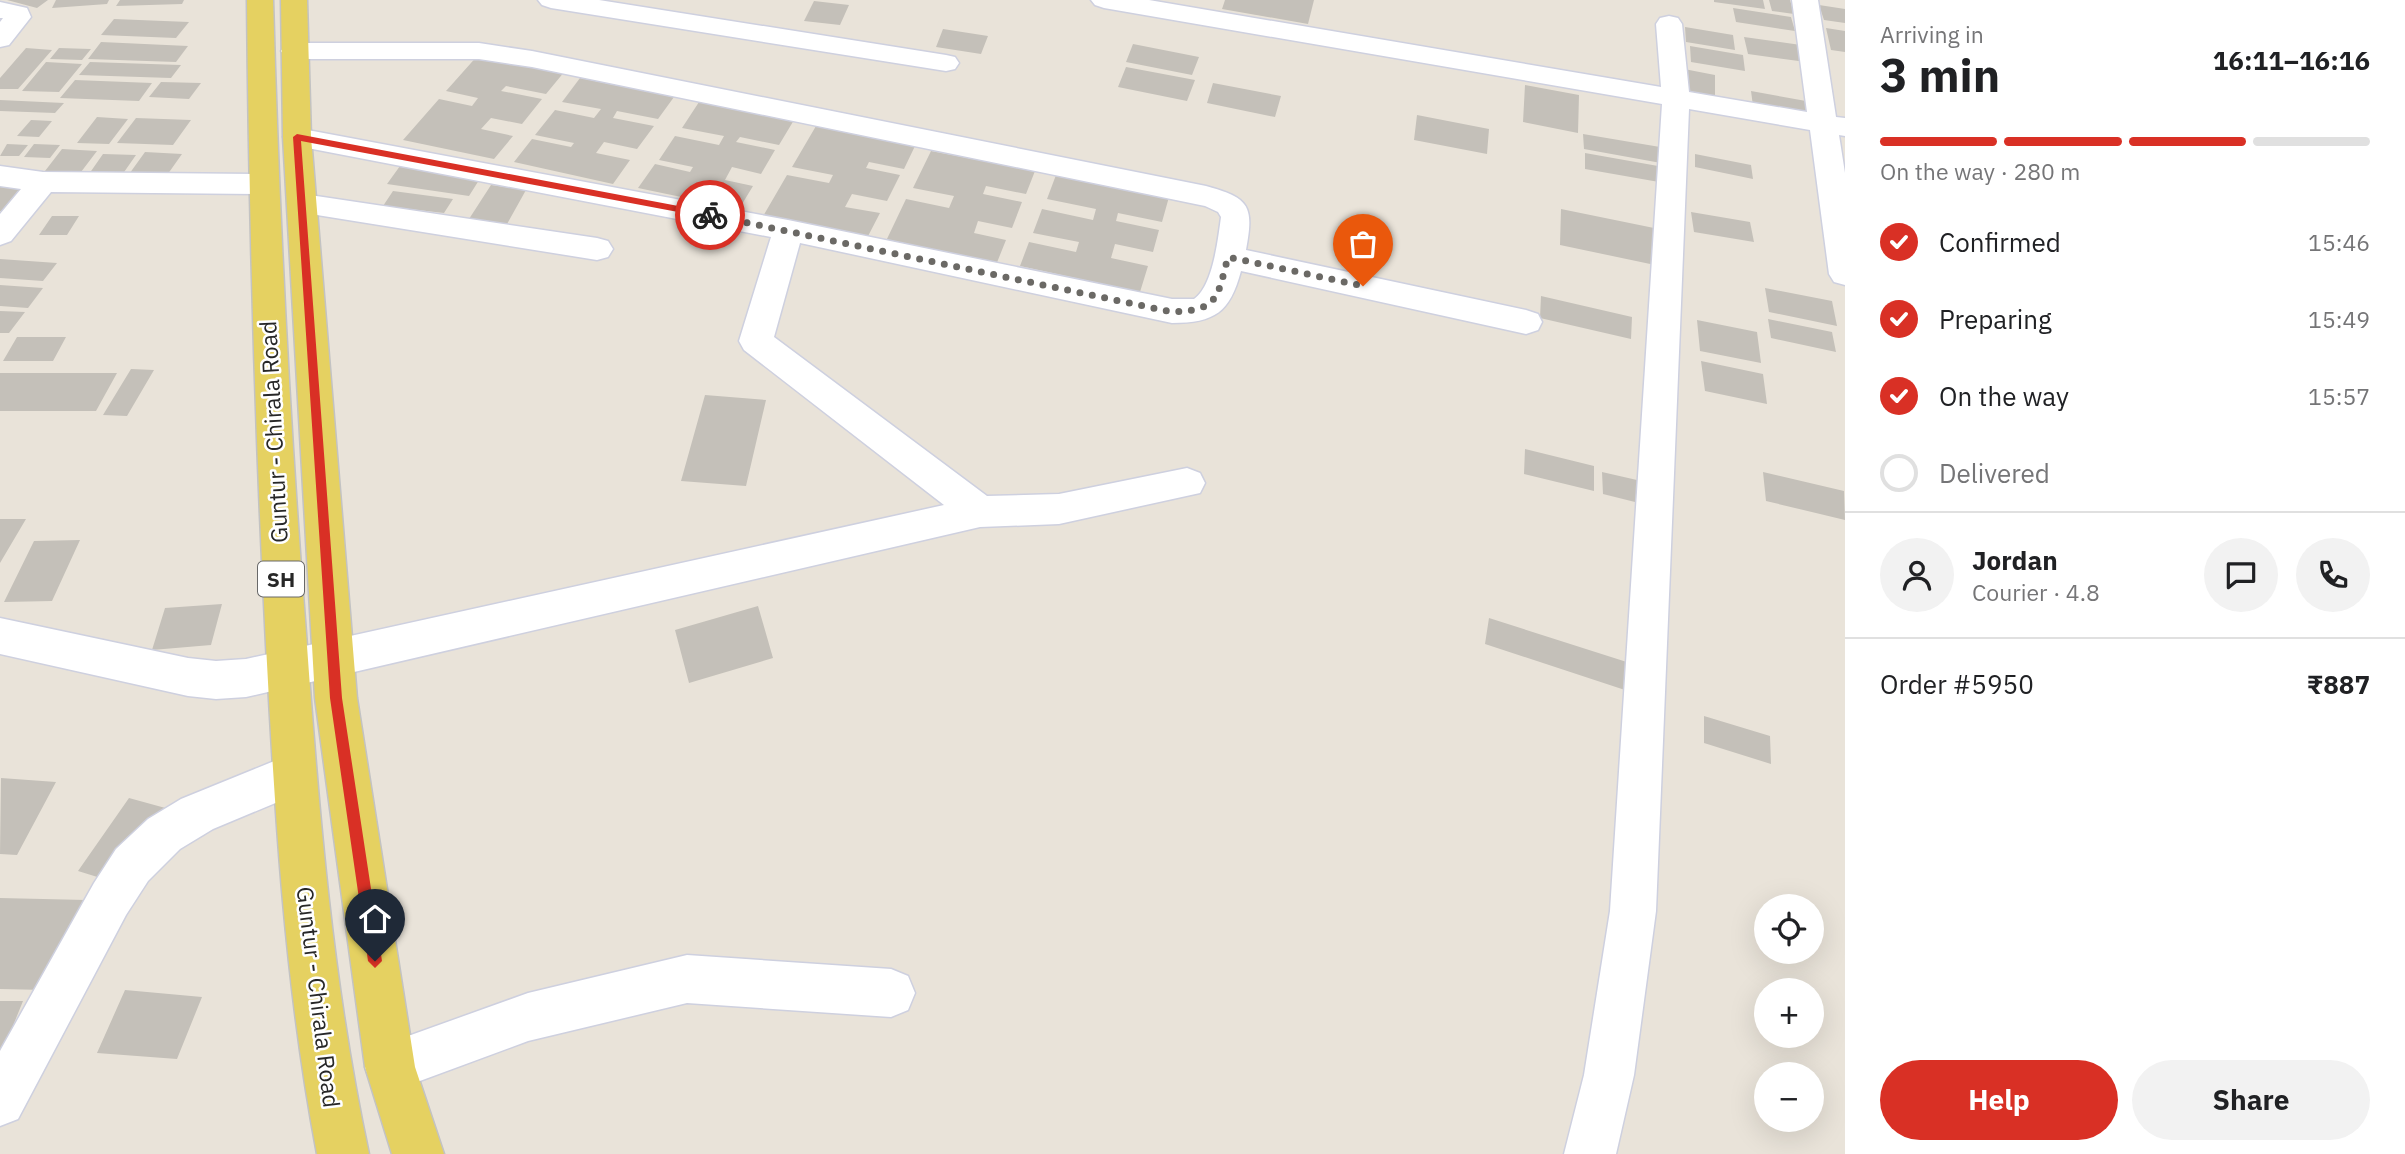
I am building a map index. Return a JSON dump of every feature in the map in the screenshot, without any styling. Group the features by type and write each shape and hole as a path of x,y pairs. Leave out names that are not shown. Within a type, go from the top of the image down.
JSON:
{"main road":[{"name":"Guntur - Chirala Road","path":"260,0 268,340 294,774 313,977 327,1084 343,1154"},
{"name":"Guntur - Chirala Road","path":"294,0 297,137 336,698 390,1067 418,1154"}],"street":[{"path":"551,0 946,62"},
{"path":"1104,0 1835,125"},
{"path":"1805,0 1835,125 1845,274"},
{"path":"0,10 18,13 18,18 0,39"},
{"path":"1590,1154 1609,1075 1633,911 1676,97 1670,24"},
{"path":"294,51 479,51 532,59 1206,195 1233,207 1236,217 1219,292 1211,304 1197,311 1172,312 788,230 297,137"},
{"path":"0,176 43,182 263,184"},
{"path":"0,234 43,182"},
{"path":"303,204 597,249"},
{"path":"788,230 756,341 980,512"},
{"path":"1228,257 1526,322"},
{"path":"0,636 207,679 246,678 980,512 1059,509 1187,483"},
{"path":"0,1101 110,899 132,865 164,834 197,814 294,774"},
{"path":"390,1067 528,1017 687,979 891,993"}],"building":[{"path":"7,0 48,0 37,8"},
{"path":"56,0 109,0 107,4 52,8"},
{"path":"120,0 184,0 182,4 116,6"},
{"path":"1225,0 1314,0 1308,24 1222,9"},
{"path":"1763,0 1765,9 1714,2"},
{"path":"1769,0 1790,0 1794,14 1772,11"},
{"path":"814,1 849,5 840,25 804,21"},
{"path":"1819,5 1845,9 1845,23 1824,20"},
{"path":"1733,8 1791,17 1795,31 1736,22"},
{"path":"114,19 189,22 176,38 101,35"},
{"path":"1685,27 1733,35 1735,50 1686,42"},
{"path":"1826,28 1845,31 1845,52 1831,50"},
{"path":"943,29 988,36 981,54 936,47"},
{"path":"1744,37 1801,45 1806,62 1748,54"},
{"path":"101,42 188,46 176,62 88,59"},
{"path":"1133,44 1199,57 1192,75 1126,62"},
{"path":"1690,46 1743,55 1745,71 1691,62"},
{"path":"26,48 52,50 18,89 0,89 0,78"},
{"path":"59,48 91,49 82,60 50,59"},
{"path":"479,54 565,71 546,94 506,86 501,91 542,99 522,124 491,118 481,129 513,136 494,159 403,140 439,99 472,106 478,98 446,91"},
{"path":"46,62 82,64 59,92 22,91"},
{"path":"90,62 181,65 171,78 79,75"},
{"path":"1126,67 1195,80 1187,101 1118,87"},
{"path":"1684,69 1715,75 1715,99 1685,93"},
{"path":"580,78 674,97 658,119 617,111 613,118 654,126 637,149 604,142 596,153 630,160 613,184 514,162 532,139 571,147 574,143 535,135 555,110 594,118 601,109 562,102"},
{"path":"75,80 152,83 139,101 60,98"},
{"path":"161,82 201,83 189,99 149,97"},
{"path":"1213,83 1281,96 1275,117 1207,103"},
{"path":"1525,85 1579,95 1578,133 1523,122"},
{"path":"1751,91 1806,101 1808,116 1753,106"},
{"path":"0,100 64,103 55,113 0,111"},
{"path":"699,102 794,120 779,145 740,137 736,142 775,150 761,174 732,167 725,180 753,186 739,209 638,188 655,164 690,172 693,167 659,160 675,136 719,145 724,136 682,128"},
{"path":"1417,115 1489,129 1487,154 1414,140"},
{"path":"97,117 128,119 109,144 77,143"},
{"path":"136,118 191,120 173,145 117,143"},
{"path":"31,120 52,121 39,137 17,136"},
{"path":"816,126 915,146 904,169 869,162 866,168 900,175 887,201 852,194 845,207 880,213 866,240 762,218 787,175 829,183 833,175 792,167"},
{"path":"1583,134 1660,147 1661,163 1584,149"},
{"path":"7,144 28,145 19,156 0,156"},
{"path":"34,144 60,145 50,158 24,157"},
{"path":"62,149 97,151 81,172 45,171"},
{"path":"931,151 1035,171 1026,194 986,186 983,194 1022,202 1012,228 978,221 974,233 1006,240 996,265 886,241 906,199 949,208 954,196 913,188"},
{"path":"145,152 182,154 165,178 127,177"},
{"path":"1585,153 1658,166 1659,182 1585,169"},
{"path":"103,154 136,155 122,175 89,174"},
{"path":"1695,154 1751,165 1753,179 1695,167"},
{"path":"400,166 481,177 469,196 387,184"},
{"path":"1056,175 1169,197 1162,222 1118,213 1116,221 1159,230 1153,252 1115,244 1111,258 1148,266 1140,292 1020,266 1029,242 1076,252 1079,242 1033,233 1042,209 1093,220 1096,209 1047,199"},
{"path":"491,185 526,190 507,224 469,219"},
{"path":"22,186 6,211 0,211 0,187"},
{"path":"393,191 453,199 444,213 383,206"},
{"path":"1561,209 1654,228 1655,265 1560,245"},
{"path":"1691,212 1750,222 1754,242 1694,232"},
{"path":"52,216 79,216 67,235 39,235"},
{"path":"0,259 57,263 43,281 0,278"},
{"path":"0,285 43,288 28,308 0,306"},
{"path":"1765,288 1832,301 1837,326 1769,312"},
{"path":"1541,296 1632,317 1631,339 1540,318"},
{"path":"0,311 25,312 9,333 0,333"},
{"path":"1768,319 1832,332 1836,352 1771,338"},
{"path":"1697,320 1757,332 1761,363 1700,351"},
{"path":"17,337 66,337 53,361 3,361"},
{"path":"1701,361 1763,374 1767,404 1705,391"},
{"path":"131,369 154,370 127,416 103,415"},
{"path":"0,373 117,373 96,411 0,411"},
{"path":"705,395 766,400 746,486 681,481"},
{"path":"1525,449 1594,466 1594,491 1524,474"},
{"path":"1602,472 1650,483 1651,506 1603,494"},
{"path":"1763,472 1844,491 1845,520 1766,501"},
{"path":"0,519 26,519 0,563"},
{"path":"80,540 52,601 4,602 34,541"},
{"path":"222,604 211,645 152,650 165,608"},
{"path":"758,606 773,658 689,683 675,630"},
{"path":"1489,618 1633,664 1631,692 1485,644"},
{"path":"1704,716 1770,736 1771,764 1704,743"},
{"path":"1,778 56,782 17,855 0,854"},
{"path":"129,798 169,809 120,884 78,871"},
{"path":"0,898 86,900 46,990 0,989"},
{"path":"125,990 202,997 177,1059 97,1053"},
{"path":"0,1001 23,1001 0,1058"}],"way so far":[{"path":"710,215 1172,312 1197,311 1211,304 1219,292 1228,257 1363,286"}],"route":[{"path":"375,961 336,698 297,137 710,215"}]}
